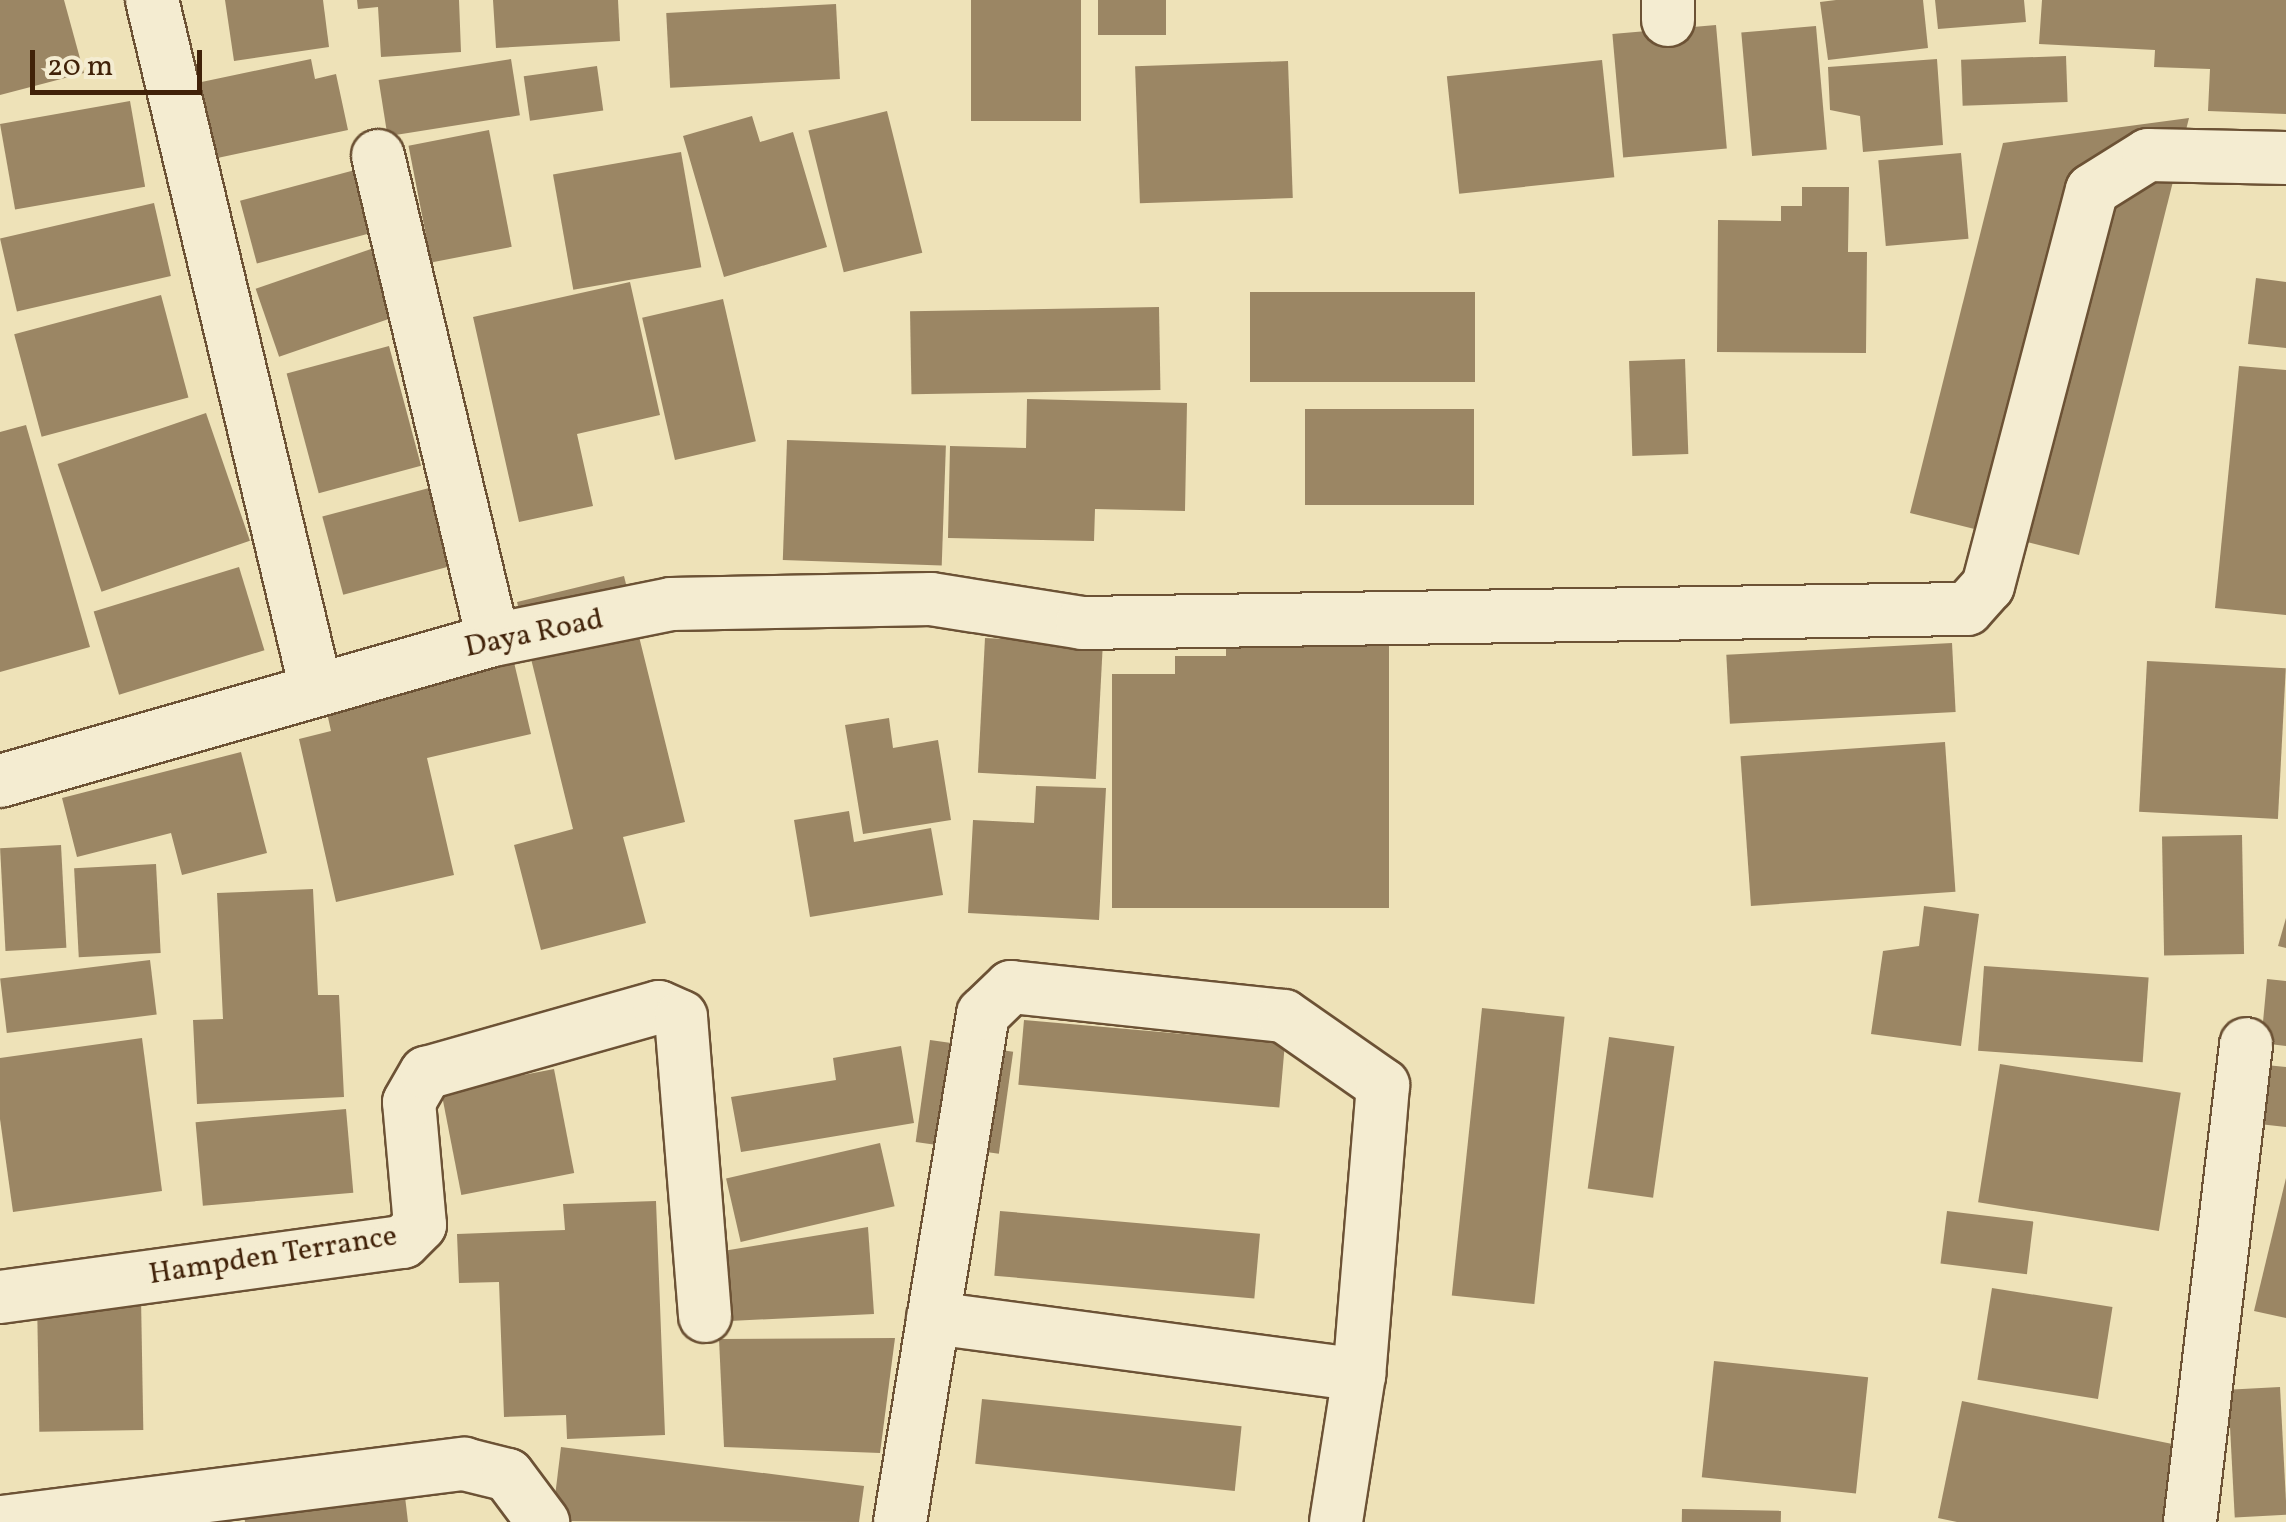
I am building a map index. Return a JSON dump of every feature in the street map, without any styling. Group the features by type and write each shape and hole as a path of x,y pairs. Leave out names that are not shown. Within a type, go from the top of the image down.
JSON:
{"street":[{"path":"152,0 316,689"},
{"name":"Daya Road","path":"0,780 493,640 671,604 932,600 1082,623 1967,609 1988,586 2092,190 2148,155 2286,158"},
{"path":"378,156 493,640"},
{"path":"900,1522 983,1014 1011,987 1284,1016 1383,1085 1359,1374 1336,1522"},
{"name":"Hampden Terrance","path":"0,1297 402,1242 420,1226 409,1102 426,1072 659,1007 681,1018 706,1316"},
{"path":"2190,1522 2246,1044"},
{"path":"933,1318 1359,1374"},
{"path":"2,1522 464,1464 508,1475 544,1522"}],"building":[{"path":"0,0 64,0 84,73 0,95"},
{"path":"225,0 323,0 329,47 234,61"},
{"path":"357,0 459,0 461,52 381,57 378,7 358,9"},
{"path":"493,0 618,0 620,41 496,48"},
{"path":"971,0 1081,0 1081,121 971,121"},
{"path":"1098,0 1166,0 1166,35 1098,35"},
{"path":"1923,0 1928,48 1828,60 1820,2"},
{"path":"1935,0 2024,0 2026,22 1938,29"},
{"path":"2042,0 2286,0 2286,114 2208,111 2210,69 2154,67 2155,50 2039,44"},
{"path":"836,4 840,79 670,88 666,13"},
{"path":"1716,25 1727,149 1623,158 1612,34"},
{"path":"1816,26 1827,150 1752,156 1741,33"},
{"path":"2066,56 2068,102 1963,106 1961,60"},
{"path":"311,59 315,79 336,74 348,130 208,160 192,84"},
{"path":"511,59 520,115 388,136 379,80"},
{"path":"1937,59 1943,145 1863,152 1860,116 1830,110 1828,67"},
{"path":"1602,60 1614,177 1459,194 1447,76"},
{"path":"1288,61 1293,198 1140,203 1135,66"},
{"path":"597,66 603,111 530,121 524,76"},
{"path":"130,101 145,187 15,210 0,124"},
{"path":"887,111 922,253 844,272 808,131"},
{"path":"752,116 760,142 793,132 827,247 724,277 683,136"},
{"path":"2189,118 2079,555 1910,513 2003,143"},
{"path":"489,130 512,247 431,262 409,146"},
{"path":"681,152 701,267 573,290 553,175"},
{"path":"1961,153 1968,239 1886,246 1878,160"},
{"path":"355,170 372,233 257,264 240,201"},
{"path":"1802,187 1849,187 1848,252 1867,252 1866,353 1717,352 1718,220 1781,221 1781,206 1802,206"},
{"path":"154,203 171,276 17,312 0,239"},
{"path":"371,249 394,317 279,357 256,289"},
{"path":"2256,278 2286,282 2286,348 2248,344"},
{"path":"630,282 660,415 577,434 593,506 519,522 473,317"},
{"path":"1250,292 1475,292 1475,382 1250,382"},
{"path":"161,295 188,397 42,437 14,334"},
{"path":"723,299 756,441 675,460 642,318"},
{"path":"1159,307 1160,390 911,394 910,311"},
{"path":"389,346 421,466 319,493 287,373"},
{"path":"1685,359 1688,454 1632,456 1629,361"},
{"path":"2239,366 2286,370 2286,615 2215,608"},
{"path":"1027,399 1187,403 1185,511 1095,509 1094,541 948,538 950,446 1026,448"},
{"path":"1305,409 1474,409 1474,505 1305,505"},
{"path":"206,413 250,541 102,592 58,464"},
{"path":"26,425 90,647 0,672 0,432"},
{"path":"787,440 946,446 942,565 783,560"},
{"path":"444,484 465,562 343,595 322,517"},
{"path":"239,567 264,650 119,695 94,611"},
{"path":"624,576 685,822 623,837 646,923 541,950 514,845 573,829 517,602"},
{"path":"504,620 531,734 427,758 454,875 336,902 299,739 331,731 316,663"},
{"path":"985,638 1103,644 1096,779 978,773"},
{"path":"1226,639 1389,639 1389,908 1112,908 1112,674 1175,674 1175,656 1226,656"},
{"path":"1952,643 1956,712 1730,724 1726,655"},
{"path":"2147,661 2286,668 2278,819 2139,812"},
{"path":"889,718 893,748 938,740 951,820 863,834 845,725"},
{"path":"1945,742 1955,892 1751,906 1740,756"},
{"path":"241,752 267,853 182,875 171,833 77,857 62,798"},
{"path":"1036,786 1106,788 1099,920 968,913 973,820 1034,823"},
{"path":"849,811 854,842 931,828 943,895 810,917 794,820"},
{"path":"2242,835 2244,954 2164,955 2162,836"},
{"path":"61,845 66,948 5,951 0,848"},
{"path":"156,864 161,953 79,957 74,868"},
{"path":"313,889 318,995 339,995 344,1097 197,1104 193,1020 223,1019 217,893"},
{"path":"1924,906 1979,914 1961,1046 1871,1034 1883,951 1919,946"},
{"path":"2286,918 2286,948 2278,946"},
{"path":"150,960 157,1015 7,1033 0,978"},
{"path":"1984,966 2149,978 2143,1062 1978,1051"},
{"path":"2267,979 2286,981 2286,1046 2261,1043"},
{"path":"1482,1008 1565,1017 1534,1304 1452,1295"},
{"path":"1024,1020 1285,1043 1279,1108 1018,1085"},
{"path":"1609,1037 1674,1046 1653,1198 1588,1189"},
{"path":"142,1038 162,1191 13,1212 0,1119 0,1058"},
{"path":"930,1040 1013,1052 999,1154 916,1142"},
{"path":"901,1046 914,1123 741,1152 731,1097 836,1080 833,1058"},
{"path":"2000,1064 2181,1093 2159,1231 1978,1202"},
{"path":"2266,1065 2286,1067 2286,1127 2259,1124"},
{"path":"554,1069 574,1173 461,1195 441,1091"},
{"path":"346,1109 353,1193 203,1206 196,1122"},
{"path":"880,1143 895,1206 741,1242 726,1179"},
{"path":"2286,1178 2286,1318 2254,1311"},
{"path":"656,1201 665,1435 567,1439 566,1415 504,1417 499,1282 459,1283 457,1234 565,1230 563,1204"},
{"path":"1000,1211 1260,1234 1254,1299 994,1276"},
{"path":"1947,1211 2033,1222 2027,1274 1941,1264"},
{"path":"868,1227 874,1314 730,1321 723,1251"},
{"path":"1992,1288 2112,1307 2098,1399 1977,1380"},
{"path":"141,1297 143,1430 39,1432 37,1299"},
{"path":"895,1338 880,1453 724,1447 719,1339"},
{"path":"1714,1361 1868,1377 1856,1494 1702,1477"},
{"path":"2280,1387 2286,1515 2235,1518 2228,1390"},
{"path":"982,1399 1242,1426 1235,1491 975,1464"},
{"path":"1962,1401 2187,1447 2171,1522 1957,1522 1938,1518"},
{"path":"561,1447 864,1486 859,1522 552,1521"},
{"path":"404,1488 408,1522 245,1522 243,1504"},
{"path":"1682,1509 1781,1511 1781,1522 1682,1522"}]}
